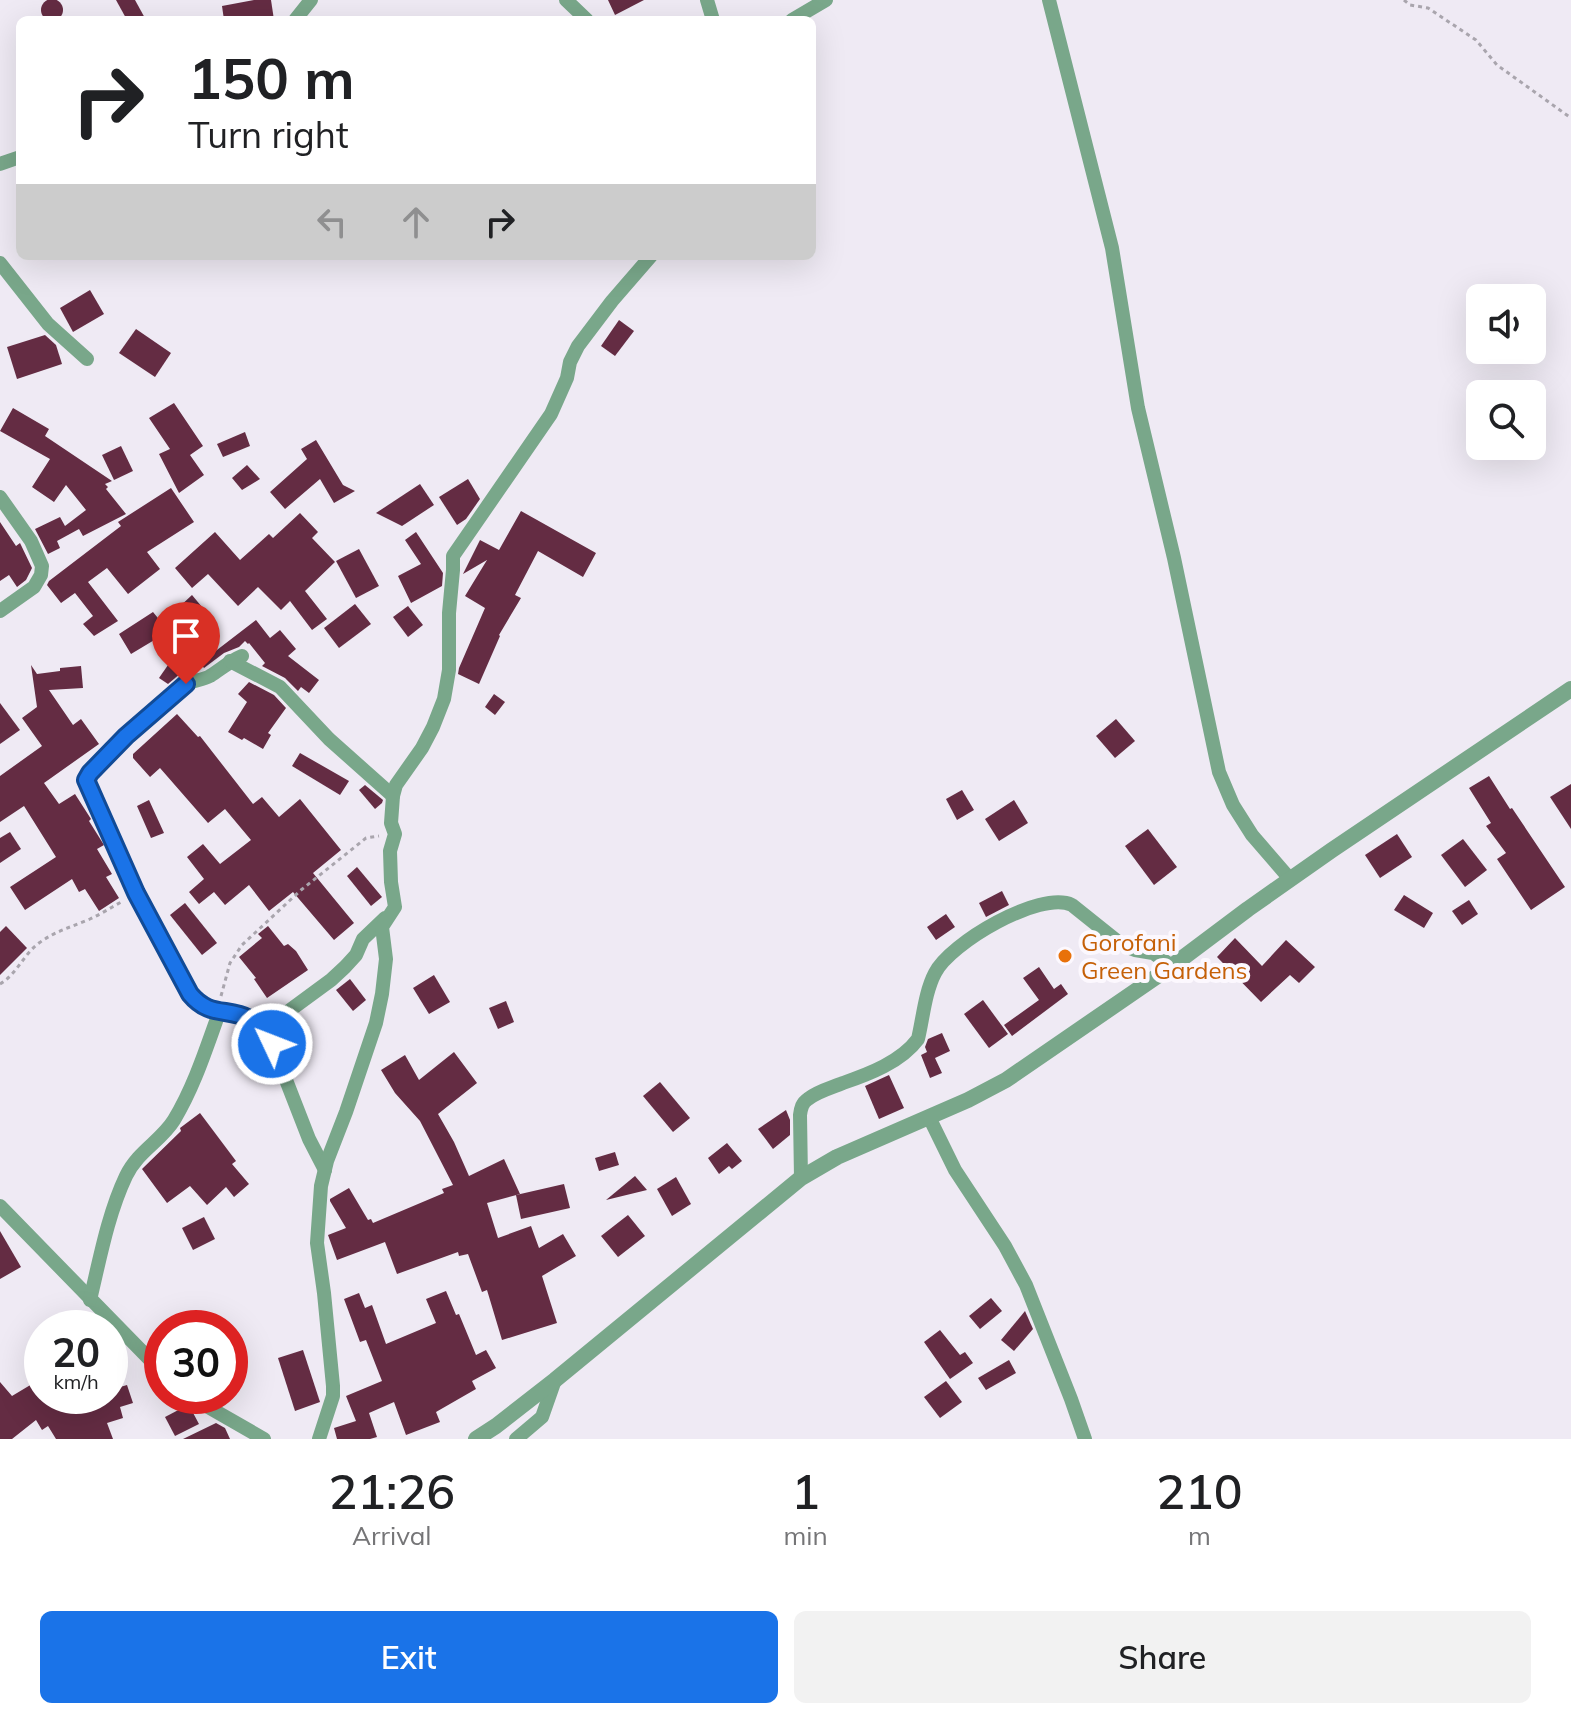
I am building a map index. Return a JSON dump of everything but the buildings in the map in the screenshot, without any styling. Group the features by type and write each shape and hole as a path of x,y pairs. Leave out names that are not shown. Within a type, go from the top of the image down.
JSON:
{"street":[{"path":"298,16 311,0"},
{"path":"566,0 583,16"},
{"path":"799,16 826,0"},
{"path":"1049,0 1112,248 1138,408 1174,558 1219,772 1233,805 1252,835 1290,879"},
{"path":"319,1439 333,1396 317,1243 321,1186 376,1023 386,959 382,927 395,907 391,882 393,828 390,794 422,748 444,699 449,670 453,556 551,414 578,346 648,260"},
{"path":"0,263 48,324 87,359"},
{"path":"0,497 31,541 42,566 34,587 0,611"},
{"path":"325,1170 309,1139 276,1052 263,1030 251,1020 219,1013 198,1004 190,994 136,893 88,785 87,776 181,687 208,677 236,658 280,687 329,739 390,794"},
{"path":"476,1439 555,1380 801,1178 837,1157 1006,1080 1172,966 1290,879 1571,689"},
{"path":"801,1178 802,1105 823,1091 887,1064 913,1045 918,1039 933,975 940,964 998,921 1016,912 1065,901 1122,945 1153,953 1172,966"},
{"path":"263,1030 345,967 356,955 363,939 395,907"},
{"path":"90,1300 112,1216 127,1175 137,1158 173,1122 196,1076 219,1013"},
{"path":"929,1117 955,1170 1005,1246 1026,1285 1085,1439"},
{"path":"0,1206 144,1354"},
{"path":"516,1439 542,1417 555,1380"},
{"path":"220,1414 264,1439"}],"path":[{"path":"1404,0 1410,5 1428,8 1476,40 1497,65 1571,118"},
{"path":"219,1013 222,988 230,963 242,945 301,890 366,838 393,828"},
{"path":"0,984 40,942 59,930 91,919 136,893"}],"place":[{"name":"Gorofani Green Gardens","path":"1065,956"}],"route":[{"path":"186,684 126,736 86,780 136,893 190,994 198,1004 219,1013 251,1020 263,1030 272,1044"}]}
